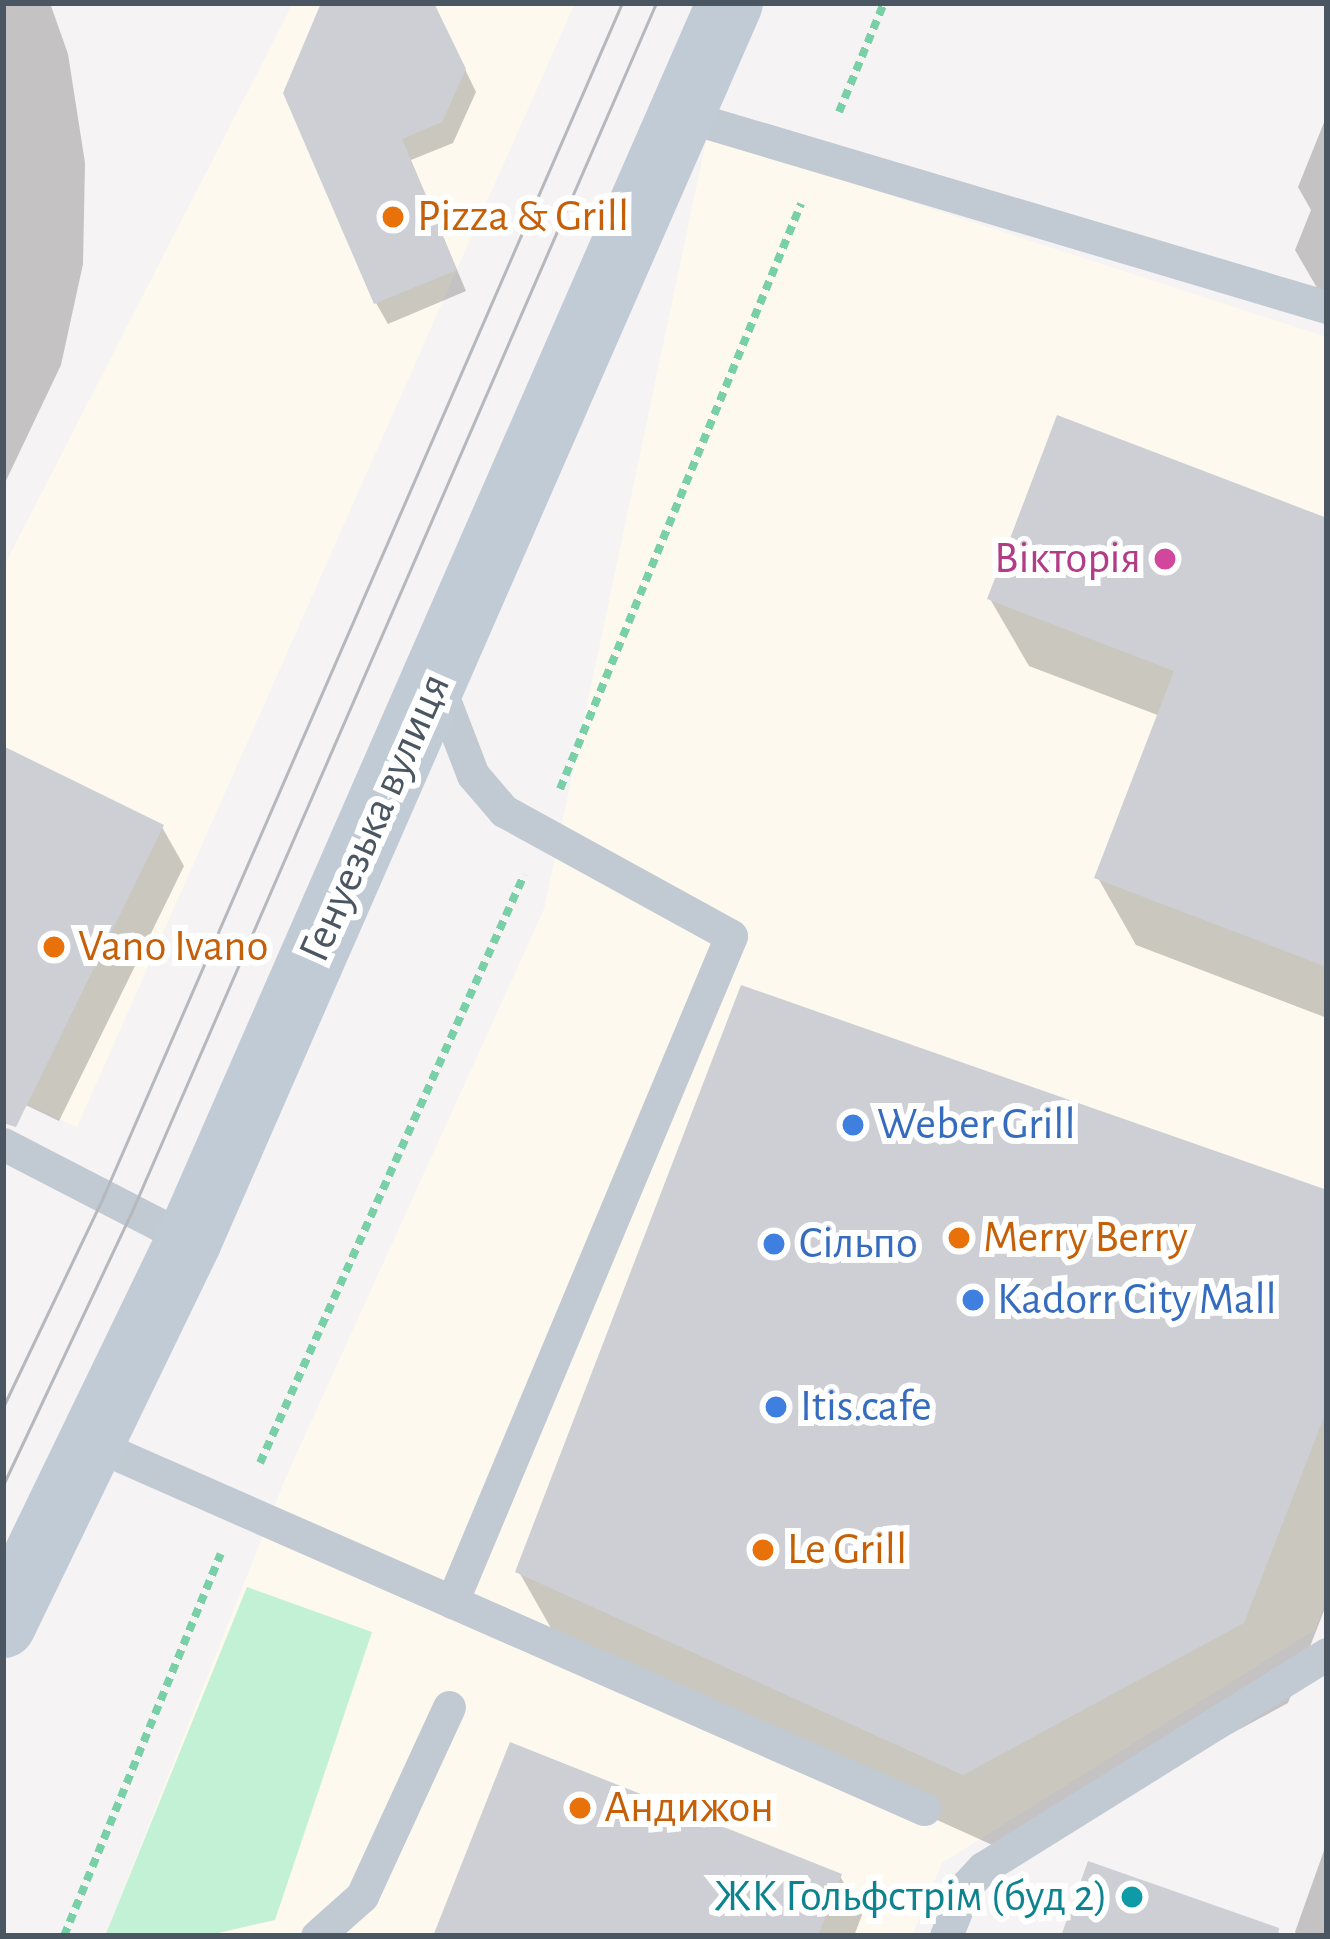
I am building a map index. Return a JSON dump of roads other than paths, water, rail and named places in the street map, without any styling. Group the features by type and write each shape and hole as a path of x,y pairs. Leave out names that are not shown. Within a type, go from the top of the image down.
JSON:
{"main road":[{"name":"Генуезька вулиця","path":"3,1625 189,1240 685,116 730,3"}],"lane":[{"path":"685,116 1327,307"},
{"path":"436,679 473,775 541,837 731,935 452,1602"},
{"path":"3,1144 189,1240"},
{"path":"91,1443 924,1809"},
{"path":"946,1936 966,1886 983,1868 1327,1654"},
{"path":"317,1936 362,1896 448,1707"}],"tram line":[{"path":"3,1407 103,1197 622,3"},
{"path":"3,1485 132,1211 656,3"}],"place":[{"name":"Pizza & Grill","path":"393,217"},
{"name":"Вікторія","path":"1165,559"},
{"name":"Vano Ivano","path":"54,947"},
{"name":"Weber Grill","path":"853,1125"},
{"name":"Merry Berry","path":"959,1238"},
{"name":"Сільпо","path":"774,1244"},
{"name":"Kadorr City Mall","path":"973,1300"},
{"name":"Itis.cafe","path":"776,1407"},
{"name":"Le Grill","path":"763,1550"},
{"name":"Андижон","path":"580,1808"},
{"name":"ЖК Гольфстрім (буд 2)","path":"1132,1897"}]}
